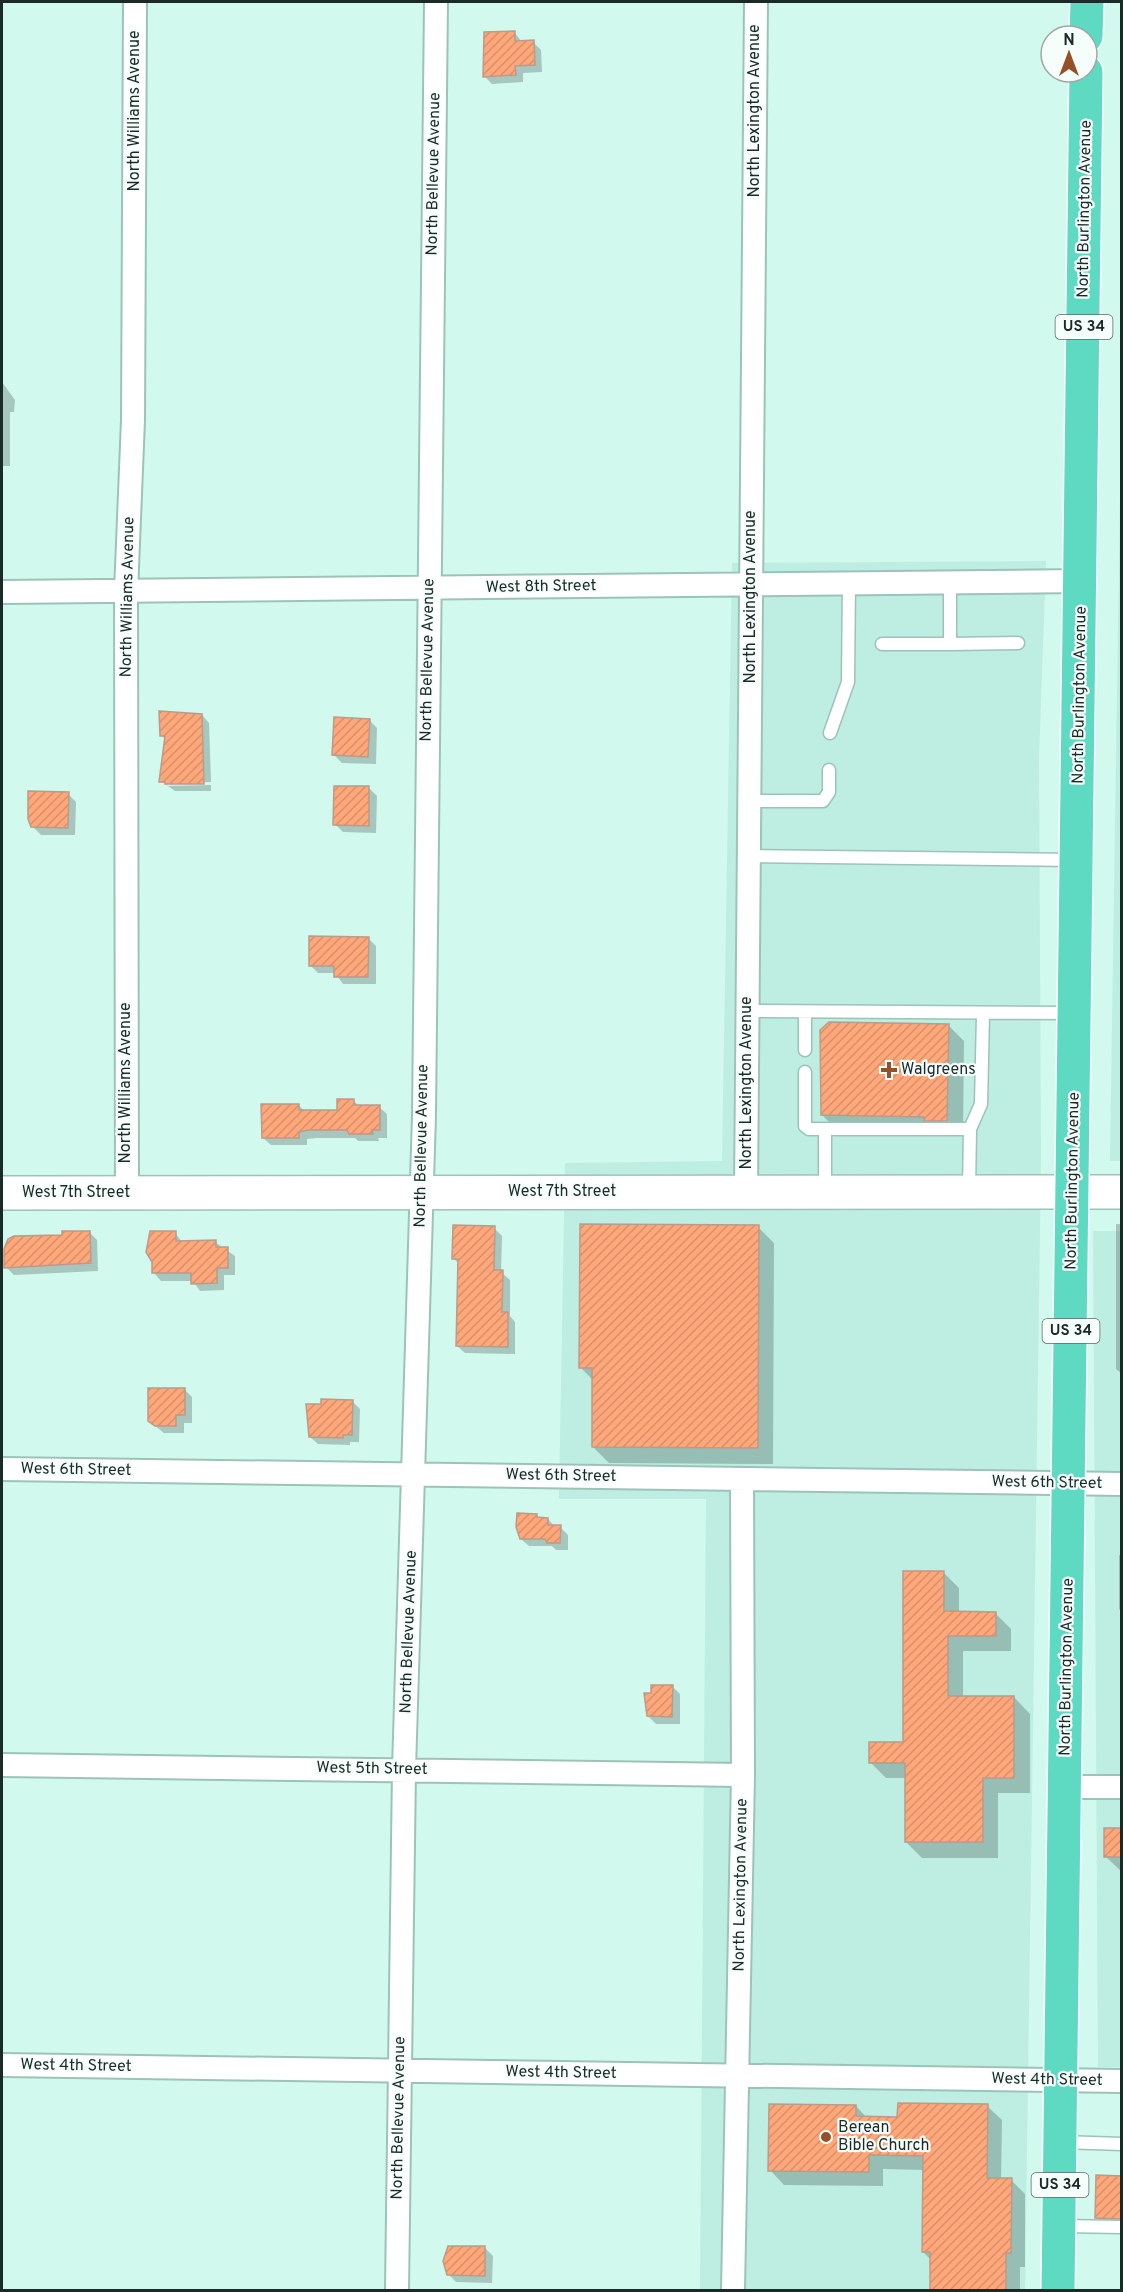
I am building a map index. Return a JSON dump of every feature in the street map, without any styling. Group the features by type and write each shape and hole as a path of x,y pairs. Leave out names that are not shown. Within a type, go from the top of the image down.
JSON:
{"highway":[{"path":"1086,24 1087,2"},
{"name":"North Burlington Avenue","path":"1058,2290 1078,860 1086,84"}],"main road":[{"name":"West 7th Street","path":"2,1193 1122,1192"}],"street":[{"name":"North Williams Avenue","path":"127,1193 126,592 133,420 135,2"},
{"name":"North Bellevue Avenue","path":"397,2290 404,1769 422,1192 436,2"},
{"name":"North Lexington Avenue","path":"746,1192 756,2"},
{"name":"West 8th Street","path":"2,592 1081,581"},
{"name":"West 6th Street","path":"2,1468 1122,1484"},
{"name":"North Lexington Avenue","path":"733,2290 743,1775 742,1479"},
{"name":"West 5th Street","path":"2,1765 743,1775"},
{"path":"1066,1787 1122,1787"},
{"name":"West 4th Street","path":"2,2065 1122,2081"}],"lane":[{"path":"950,582 950,644"},
{"path":"830,733 848,682 849,583"},
{"path":"882,644 1018,644"},
{"path":"750,801 823,801 829,792 829,770"},
{"path":"749,856 1078,860"},
{"path":"748,1011 1076,1013"},
{"path":"805,1012 805,1050"},
{"path":"969,1192 970,1130 981,1104 982,1015"},
{"path":"805,1072 805,1126 809,1129 970,1130"},
{"path":"825,1129 825,1192"},
{"path":"1061,2142 1122,2144"},
{"path":"1059,2226 1122,2227"}],"shaded area":[{"path":"1121,428 1122,1161 1110,1161"},
{"path":"1046,561 1039,758 1041,1157 1025,2290 700,2290 706,1499 559,1499 565,1163 722,1161 732,563"},
{"path":"1093,1231 1122,1231 1121,2067 1098,2067"}],"building":[{"path":"515,31 515,41 534,40 535,65 515,66 516,75 483,77 484,32"},
{"path":"159,711 202,714 204,784 159,782 165,736 160,736"},
{"path":"334,717 370,719 368,757 332,755"},
{"path":"334,786 369,786 369,826 333,825"},
{"path":"28,791 69,792 68,828 31,827 28,819"},
{"path":"309,936 369,937 368,977 334,977 334,966 309,966"},
{"path":"829,1022 949,1024 947,1121 924,1121 924,1117 821,1115 820,1030"},
{"path":"337,1099 354,1099 354,1105 380,1105 380,1130 372,1130 373,1134 349,1134 347,1130 308,1130 299,1132 299,1138 262,1138 261,1104 299,1104 299,1110 337,1110"},
{"path":"580,1224 759,1225 758,1448 592,1447 592,1368 579,1368"},
{"path":"453,1225 495,1226 494,1270 503,1270 502,1312 508,1312 508,1347 456,1346 458,1259 452,1259"},
{"path":"62,1231 90,1231 91,1263 4,1268 4,1249 8,1239 14,1236 62,1235"},
{"path":"150,1231 176,1231 176,1241 216,1240 216,1247 228,1247 228,1268 217,1268 217,1283 191,1284 191,1273 152,1273 152,1262 146,1252"},
{"path":"148,1388 185,1388 185,1415 176,1415 176,1426 155,1426 148,1421"},
{"path":"321,1399 353,1400 352,1435 343,1435 343,1438 309,1437 306,1404 321,1404"},
{"path":"517,1513 537,1514 537,1517 548,1518 548,1525 561,1525 560,1543 547,1543 545,1539 520,1539 516,1527"},
{"path":"903,1571 944,1571 944,1611 996,1612 996,1636 948,1636 948,1696 1014,1696 1014,1778 983,1778 983,1842 905,1842 905,1763 869,1763 869,1742 903,1742"},
{"path":"651,1685 673,1685 672,1717 647,1716 644,1693 651,1693"},
{"path":"1104,1828 1122,1828 1122,1857 1104,1857"},
{"path":"898,2103 988,2104 987,2178 1012,2178 1011,2253 1006,2253 1006,2290 930,2290 930,2252 922,2252 923,2156 869,2155 869,2172 768,2171 769,2104 856,2105 856,2116 897,2117"},
{"path":"1096,2175 1122,2176 1122,2219 1095,2218"},
{"path":"448,2246 485,2246 485,2276 447,2275 443,2261"}],"place":[{"name":"Walgreens","path":"889,1070"},
{"name":"Berean Bible Church","path":"826,2137"}]}
